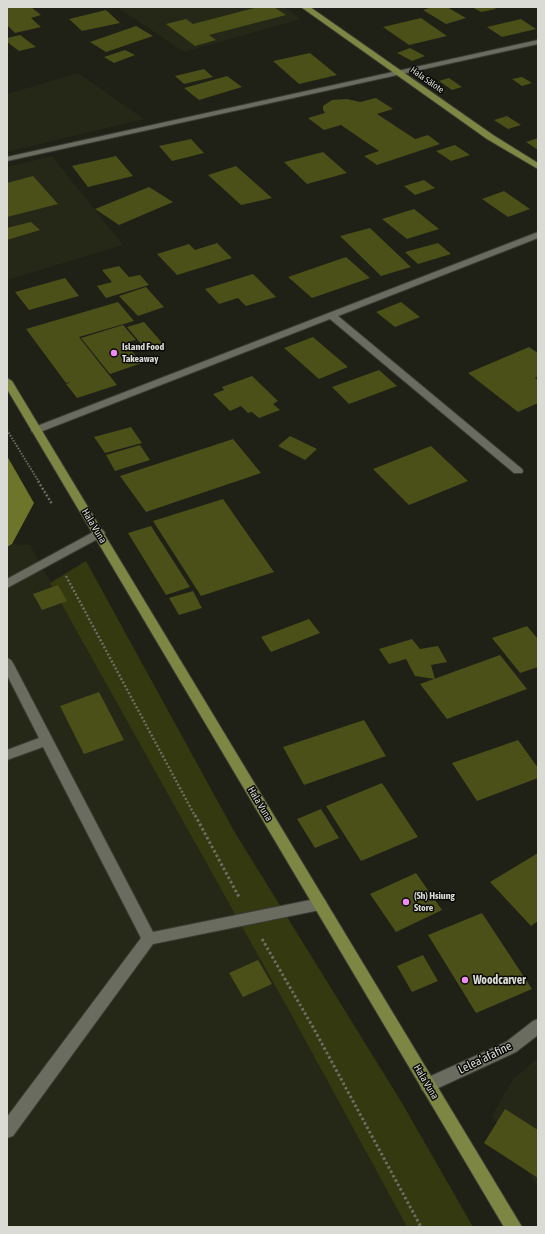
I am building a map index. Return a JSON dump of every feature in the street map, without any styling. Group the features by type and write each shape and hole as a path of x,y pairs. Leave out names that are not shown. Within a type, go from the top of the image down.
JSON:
{"main road":[{"name":"Hala Sālote","path":"306,7 490,137 538,167"},
{"name":"Hala Vuna","path":"7,381 514,1227"}],"street":[{"path":"7,159 538,42"},
{"path":"36,430 538,235"},
{"path":"331,315 518,471"},
{"path":"7,584 98,533"},
{"path":"7,663 149,939"},
{"path":"7,755 46,740"},
{"path":"7,1130 149,939 320,904"},
{"name":"Lelea’afafine","path":"428,1085 511,1047 538,1026"}],"path":[{"path":"7,430 56,510"},
{"path":"58,555 59,563 251,919 314,1029 422,1227"}],"shaded area":[{"path":"117,7 284,7 301,19 184,52"},
{"path":"78,73 144,119 7,152 7,94"},
{"path":"52,156 123,245 7,280 7,167"},
{"path":"7,456 34,503 12,544 7,547"},
{"path":"12,544 30,545 292,1016 407,1227 7,1227 7,547"},
{"path":"86,561 234,831 402,1103 473,1227 407,1227 292,1016 50,583"},
{"path":"538,1058 538,1188 492,1116 513,1079"}],"building":[{"path":"7,7 31,7 41,15 31,18 41,27 15,33 7,25"},
{"path":"258,7 274,7 286,15 209,35 216,40 195,46 166,24 186,19 193,24"},
{"path":"432,7 447,7 466,18 446,24 423,10"},
{"path":"472,7 493,7 496,9 481,12"},
{"path":"106,10 120,23 82,31 69,19"},
{"path":"421,18 447,36 409,45 383,27"},
{"path":"521,19 536,29 502,37 487,27"},
{"path":"136,26 153,36 106,52 90,42"},
{"path":"20,35 36,47 19,51 7,42 7,38"},
{"path":"410,48 425,56 412,61 397,53"},
{"path":"125,50 135,55 114,63 104,57"},
{"path":"310,53 337,75 299,84 273,61"},
{"path":"204,69 213,77 184,84 175,76"},
{"path":"227,76 242,87 199,100 184,88"},
{"path":"522,77 532,83 522,86 512,79"},
{"path":"449,78 462,87 452,90 439,81"},
{"path":"376,98 393,109 377,114 415,139 428,135 440,144 377,165 364,156 379,151 341,125 324,130 308,118 325,113 323,106 332,100 347,99 360,102"},
{"path":"507,116 521,125 508,129 494,120"},
{"path":"538,138 538,150 526,142"},
{"path":"191,139 204,153 172,161 159,146"},
{"path":"455,145 470,155 451,161 436,151"},
{"path":"323,152 347,173 307,184 284,162"},
{"path":"116,156 133,176 88,187 72,166"},
{"path":"236,166 272,198 241,205 208,175"},
{"path":"33,176 58,204 7,217 7,183"},
{"path":"424,180 435,188 415,195 404,186"},
{"path":"149,187 173,202 119,225 95,209"},
{"path":"504,191 530,209 508,217 482,199"},
{"path":"414,209 439,229 407,239 382,219"},
{"path":"31,222 40,230 7,240 7,228"},
{"path":"370,228 411,267 381,276 340,236"},
{"path":"217,243 232,258 177,275 157,254 189,244 195,250"},
{"path":"438,243 451,254 418,264 405,252"},
{"path":"346,257 370,278 312,298 288,277"},
{"path":"119,266 129,277 140,275 149,285 106,298 97,286 112,282 102,270"},
{"path":"253,274 276,297 246,306 238,298 219,304 205,289"},
{"path":"65,278 79,296 29,310 15,292"},
{"path":"146,287 164,307 138,316 119,296"},
{"path":"118,302 134,321 79,337 117,385 77,398 66,384 71,382 66,383 26,329"},
{"path":"401,302 420,317 395,327 376,312"},
{"path":"144,322 164,345 147,351 127,327"},
{"name":"Island Food Takeaway","path":"123,325 136,340 125,343 142,363 110,374 81,338"},
{"path":"313,337 348,367 319,379 284,348"},
{"path":"529,347 538,353 538,376 535,378 538,380 538,403 518,412 468,373"},
{"path":"379,370 397,386 349,404 332,387"},
{"path":"252,376 278,401 273,404 280,410 259,418 252,412 248,413 241,406 230,411 213,394 224,390 222,387"},
{"path":"131,427 142,443 105,453 94,437"},
{"path":"290,436 317,449 305,460 278,446"},
{"path":"233,439 261,473 146,512 120,476"},
{"path":"140,445 150,460 115,471 106,455"},
{"path":"431,446 468,481 409,505 373,469"},
{"path":"223,499 274,572 201,596 153,521"},
{"path":"151,526 190,587 166,595 128,533"},
{"path":"58,585 67,601 42,610 33,594"},
{"path":"193,591 202,608 179,615 169,598"},
{"path":"309,619 320,633 271,652 261,637"},
{"path":"527,626 538,639 538,667 520,673 492,638"},
{"path":"412,639 420,649 438,646 447,662 431,665 435,679 415,676 406,659 389,664 379,649"},
{"path":"500,655 527,689 447,719 420,684"},
{"path":"99,692 124,740 84,754 60,706"},
{"path":"364,720 386,756 304,785 283,747"},
{"path":"518,740 538,768 538,778 477,801 452,763"},
{"path":"382,783 418,837 361,861 326,806"},
{"path":"321,809 339,838 315,848 297,819"},
{"path":"538,853 538,921 531,926 490,882"},
{"name":"(Sh) Hsiung Store","path":"416,873 442,910 396,932 370,894"},
{"path":"482,913 532,989 476,1013 428,935"},
{"path":"423,955 438,981 412,992 397,966"},
{"path":"258,960 272,984 243,997 229,973"},
{"path":"505,1109 538,1130 538,1178 484,1143"}],"place":[{"name":"Island Food Takeaway","path":"114,353"},
{"name":"(Sh) Hsiung Store","path":"406,902"},
{"name":"Woodcarver","path":"465,980"}]}
